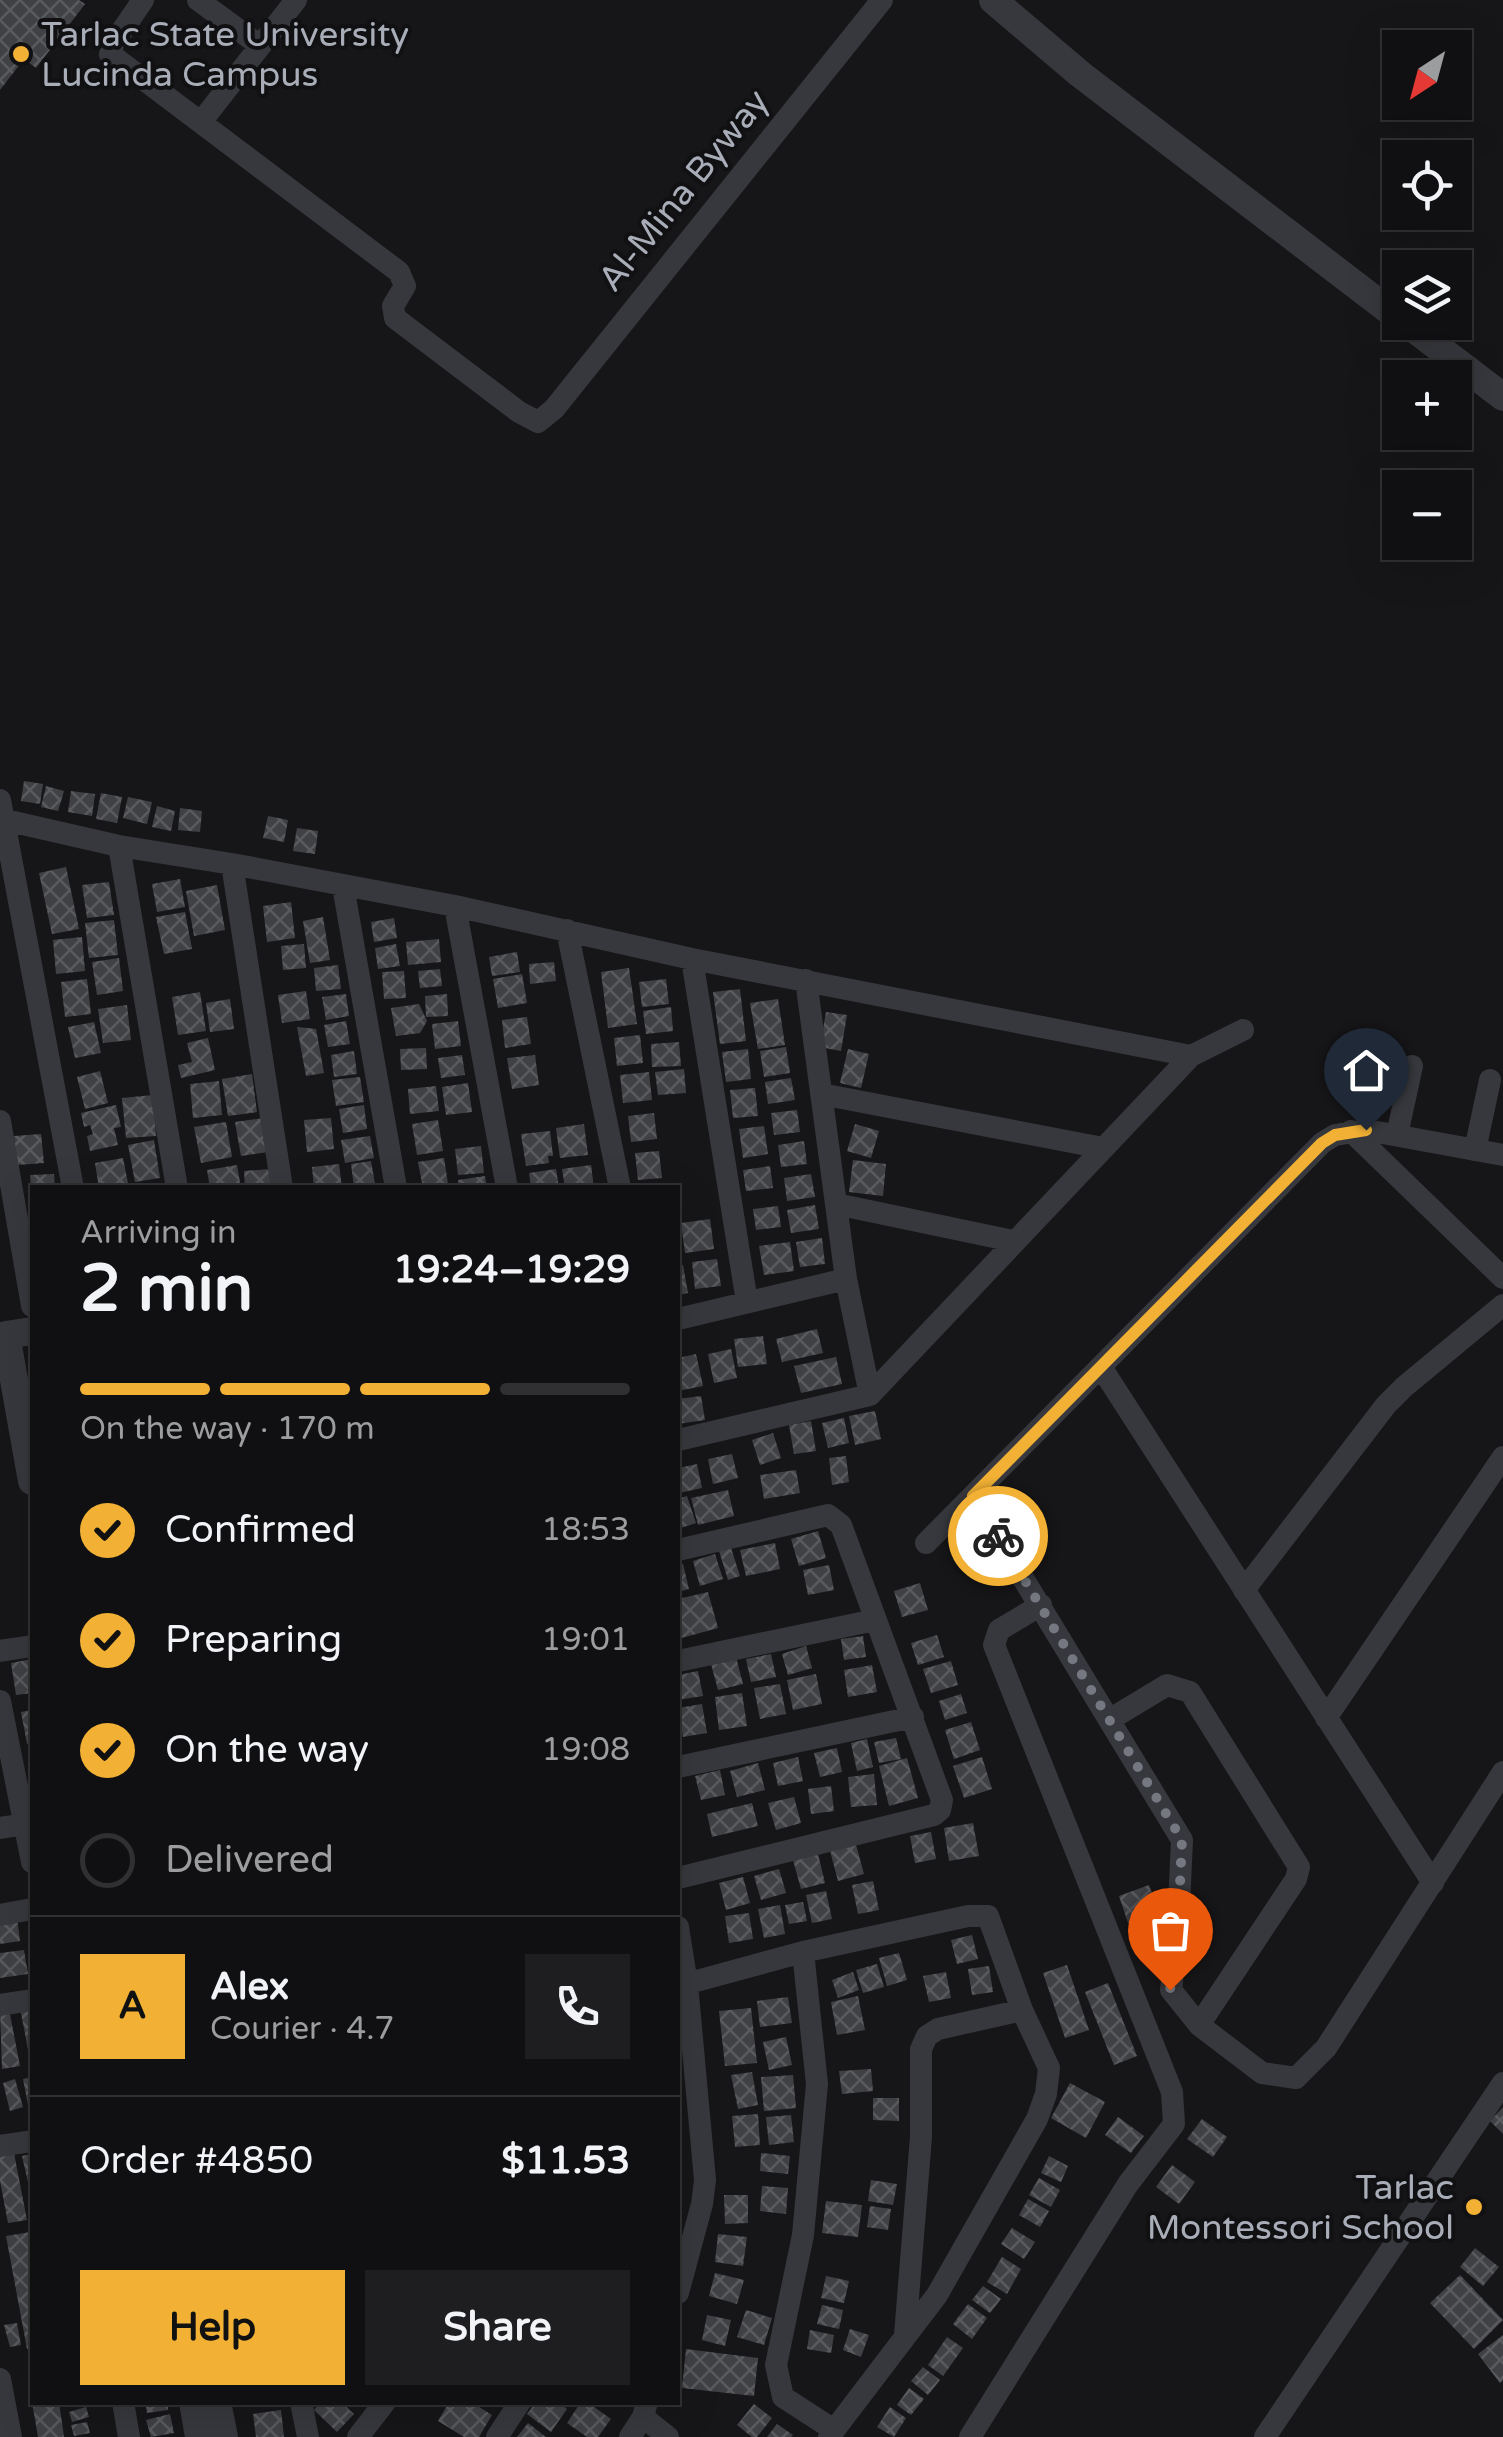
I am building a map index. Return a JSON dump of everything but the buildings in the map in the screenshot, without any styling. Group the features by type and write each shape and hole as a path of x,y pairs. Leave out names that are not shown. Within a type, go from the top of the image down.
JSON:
{"street":[{"path":"143,0 112,44 110,54 201,122 296,0"},
{"path":"198,0 259,46"},
{"name":"Al-Mina Byway","path":"201,122 399,272 405,286 393,306 396,318 538,422 554,409 882,0"},
{"path":"994,0 1080,74 1382,306"},
{"path":"1427,340 1503,397"},
{"path":"72,1185 2,810 118,846 455,906 692,958 1191,1056"},
{"path":"118,846 176,1185"},
{"path":"232,864 282,1185"},
{"path":"343,886 395,1185"},
{"path":"455,906 506,1185"},
{"path":"567,930 619,1185"},
{"path":"692,958 747,1302"},
{"path":"806,980 846,1279 870,1395"},
{"path":"680,1440 870,1395 1191,1056 1243,1030"},
{"path":"1397,1136 1412,1066"},
{"path":"1475,1150 1490,1080"},
{"path":"821,1094 1103,1148"},
{"path":"0,1120 30,1294"},
{"path":"1351,1131 1503,1278"},
{"path":"926,1543 1322,1143 1351,1131 1503,1155"},
{"path":"836,1204 1013,1241"},
{"path":"680,1319 846,1279"},
{"path":"1244,1590 1404,1386 1503,1305"},
{"path":"13,1334 30,1462"},
{"path":"1100,1367 1432,1883"},
{"path":"1326,1718 1503,1457"},
{"path":"973,1496 1182,1840 1178,1928 1170,1990 1200,2026 1262,2073 1296,2078 1326,2048 1503,1772"},
{"path":"680,1550 828,1515 841,1525 942,1800 940,1810 934,1814 680,1878"},
{"path":"970,2437 1128,2184 1174,2124 1172,2092 994,1645 999,1630 1042,1605"},
{"path":"680,1661 876,1620"},
{"path":"0,1651 30,1646"},
{"path":"1109,1720 1167,1685 1190,1692 1299,1866 1296,1879 1200,2026"},
{"path":"0,1701 4,1744 30,1849"},
{"path":"680,1768 913,1717"},
{"path":"0,1828 26,1824"},
{"path":"0,1915 30,1909"},
{"path":"682,1985 804,1952 968,1916 988,1916 1048,2068 1042,2106 937,2296 832,2434 784,2397 776,2365 803,2235 817,2084 804,1952"},
{"path":"680,1956 705,2180 680,2286"},
{"path":"1138,2009 1170,1990"},
{"path":"0,2006 30,2000"},
{"path":"905,2335 921,2137 922,2048 927,2036 938,2029 1022,2010"},
{"path":"1265,2437 1503,2083"},
{"path":"0,2146 30,2142"},
{"path":"0,2380 11,2437"},
{"path":"124,2405 130,2437"},
{"path":"194,2405 199,2437"},
{"path":"219,2405 224,2437"},
{"path":"301,2405 308,2437"},
{"path":"358,2437 383,2405"},
{"path":"497,2437 518,2405"},
{"path":"640,2419 668,2437"}],"way so far":[{"path":"998,1536 1182,1840 1178,1928 1170,1990"}],"place":[{"name":"Tarlac State University Lucinda Campus","path":"21,54"},
{"name":"Tarlac Montessori School","path":"1474,2207"}],"route":[{"path":"998,1536 973,1496 1322,1143 1335,1135 1366,1130"}]}
